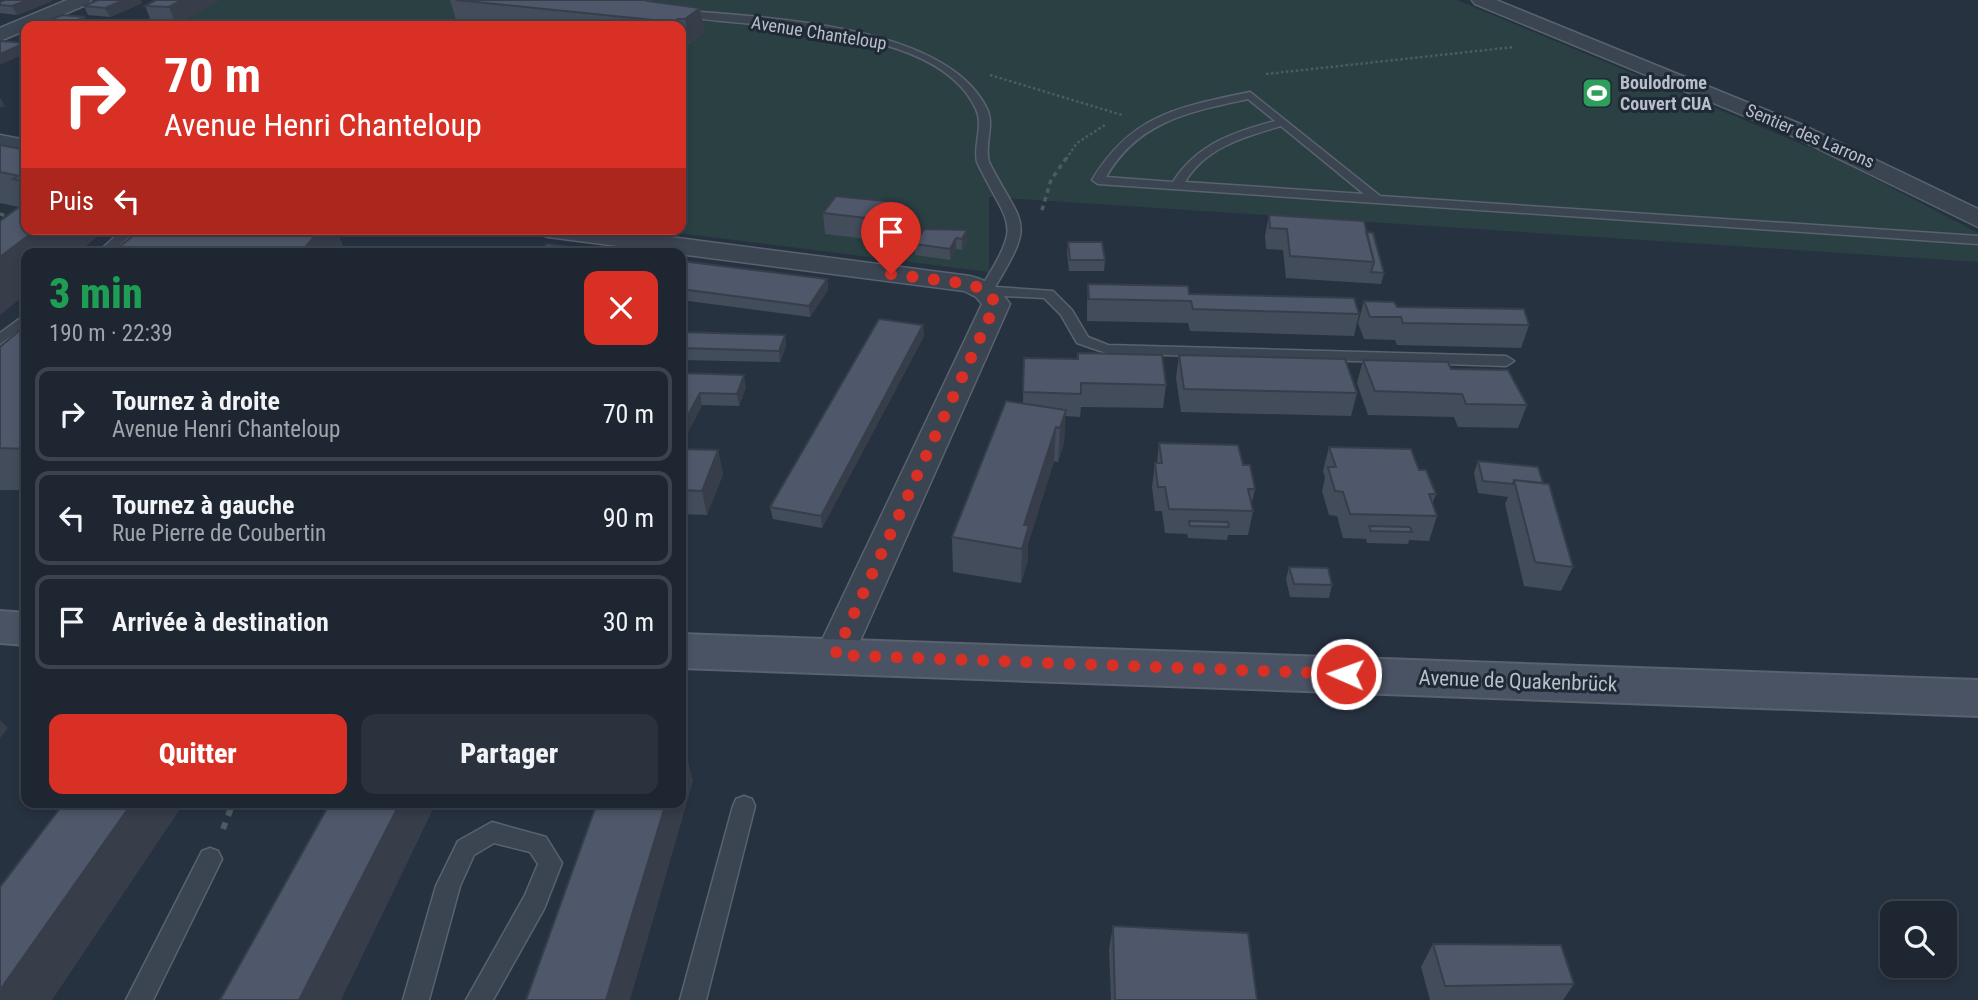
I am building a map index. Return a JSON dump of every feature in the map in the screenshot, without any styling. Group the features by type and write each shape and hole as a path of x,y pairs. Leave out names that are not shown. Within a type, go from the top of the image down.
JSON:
{"main road":[{"path":"0,627 21,629"},
{"name":"Avenue de Quakenbrück","path":"686,651 1978,698"}],"street":[{"path":"30,21 82,0"},
{"name":"Sentier des Larrons","path":"1482,0 1822,139 1901,176 1978,219"},
{"path":"0,142 21,146"},
{"path":"594,235 970,284 986,291 996,303 835,655"}],"lane":[{"name":"Avenue Chanteloup","path":"665,12 771,23 872,39 932,59 955,74 973,93 985,118 981,158 1016,226 1011,250 986,291"},
{"path":"1378,200 1250,95 1160,118 1137,131 1109,158 1098,180 1378,200 1978,240"},
{"path":"1177,186 1185,170 1202,152 1239,135 1283,122"},
{"path":"109,248 124,235"},
{"path":"986,291 1048,294 1067,313 1082,340 1106,349 1506,362"},
{"path":"0,340 21,322"},
{"path":"693,1000 744,806"},
{"path":"416,1000 448,886 466,848 492,832 538,844 551,863 535,901 480,1000"},
{"path":"139,1000 210,859"}],"path":[{"path":"932,59 1123,115"},
{"path":"0,215 13,218"}],"green space":[{"path":"187,0 1457,0 1835,158 1978,233 1978,262 989,197 989,272 686,234 686,21 143,21"}],"building":[{"path":"28,0 12,6 0,5 0,2"},
{"path":"98,0 124,0 105,8 84,6"},
{"path":"156,0 182,0 169,7 145,6"},
{"path":"456,0 649,0 700,8 685,19 663,21"},
{"path":"62,15 85,17 75,21 48,21"},
{"path":"0,41 21,43 21,45 0,54"},
{"path":"0,145 21,149 21,180 13,179 19,176 0,172"},
{"path":"836,196 904,203 892,221 823,213"},
{"path":"21,206 21,235 29,235 0,257 0,221"},
{"path":"1269,215 1364,221 1374,262 1290,256 1287,229 1270,228"},
{"path":"924,229 967,230 962,239 956,238 950,249 915,244"},
{"path":"1366,232 1373,233 1384,273 1371,272 1374,262"},
{"path":"134,235 316,235 304,248 118,248"},
{"path":"1068,242 1102,242 1105,260 1070,260"},
{"path":"547,244 577,248 543,248"},
{"path":"686,262 827,279 809,306 686,290"},
{"path":"1088,284 1188,286 1189,294 1354,298 1359,314 1193,309 1191,301 1089,299"},
{"path":"1364,301 1394,302 1397,307 1524,309 1529,325 1403,323 1401,317 1370,317"},
{"path":"879,319 923,325 821,516 770,507"},
{"path":"21,329 21,449 0,448 0,347"},
{"path":"686,332 785,335 779,351 686,348"},
{"path":"1078,353 1162,355 1166,385 1081,383 1081,394 1023,392 1024,358 1078,359"},
{"path":"1179,355 1345,359 1357,393 1184,389"},
{"path":"1363,360 1448,362 1451,369 1508,370 1527,405 1466,404 1462,394 1375,391"},
{"path":"686,373 744,375 737,394 700,393 686,419"},
{"path":"1006,401 1066,410 1060,428 1056,427 1024,525 1029,525 1022,549 952,537"},
{"path":"1159,443 1238,445 1243,465 1250,465 1255,489 1248,489 1253,511 1169,509 1165,487 1158,487 1155,463 1162,463"},
{"path":"1329,447 1411,449 1419,470 1426,470 1436,494 1429,494 1437,516 1350,514 1343,492 1335,491 1328,467 1336,467"},
{"path":"686,449 718,450 702,491 686,490"},
{"path":"1478,461 1538,467 1543,483 1483,481"},
{"path":"1514,480 1549,484 1573,567 1535,562"},
{"path":"1189,521 1228,522 1229,527 1190,526"},
{"path":"1369,526 1410,527 1412,532 1371,531"},
{"path":"1289,567 1328,568 1332,585 1294,584"},
{"path":"60,808 128,808 0,990 0,887"},
{"path":"327,808 397,808 299,1000 220,1000"},
{"path":"595,808 664,808 606,1000 526,1000"},
{"path":"1113,926 1248,933 1257,1000 1115,1000"},
{"path":"1433,944 1561,945 1574,984 1445,986"}],"place":[{"name":"Boulodrome Couvert CUA","path":"1597,93"}],"route":[{"path":"891,274 970,284 986,291 996,303 835,655 1346,674"}]}
